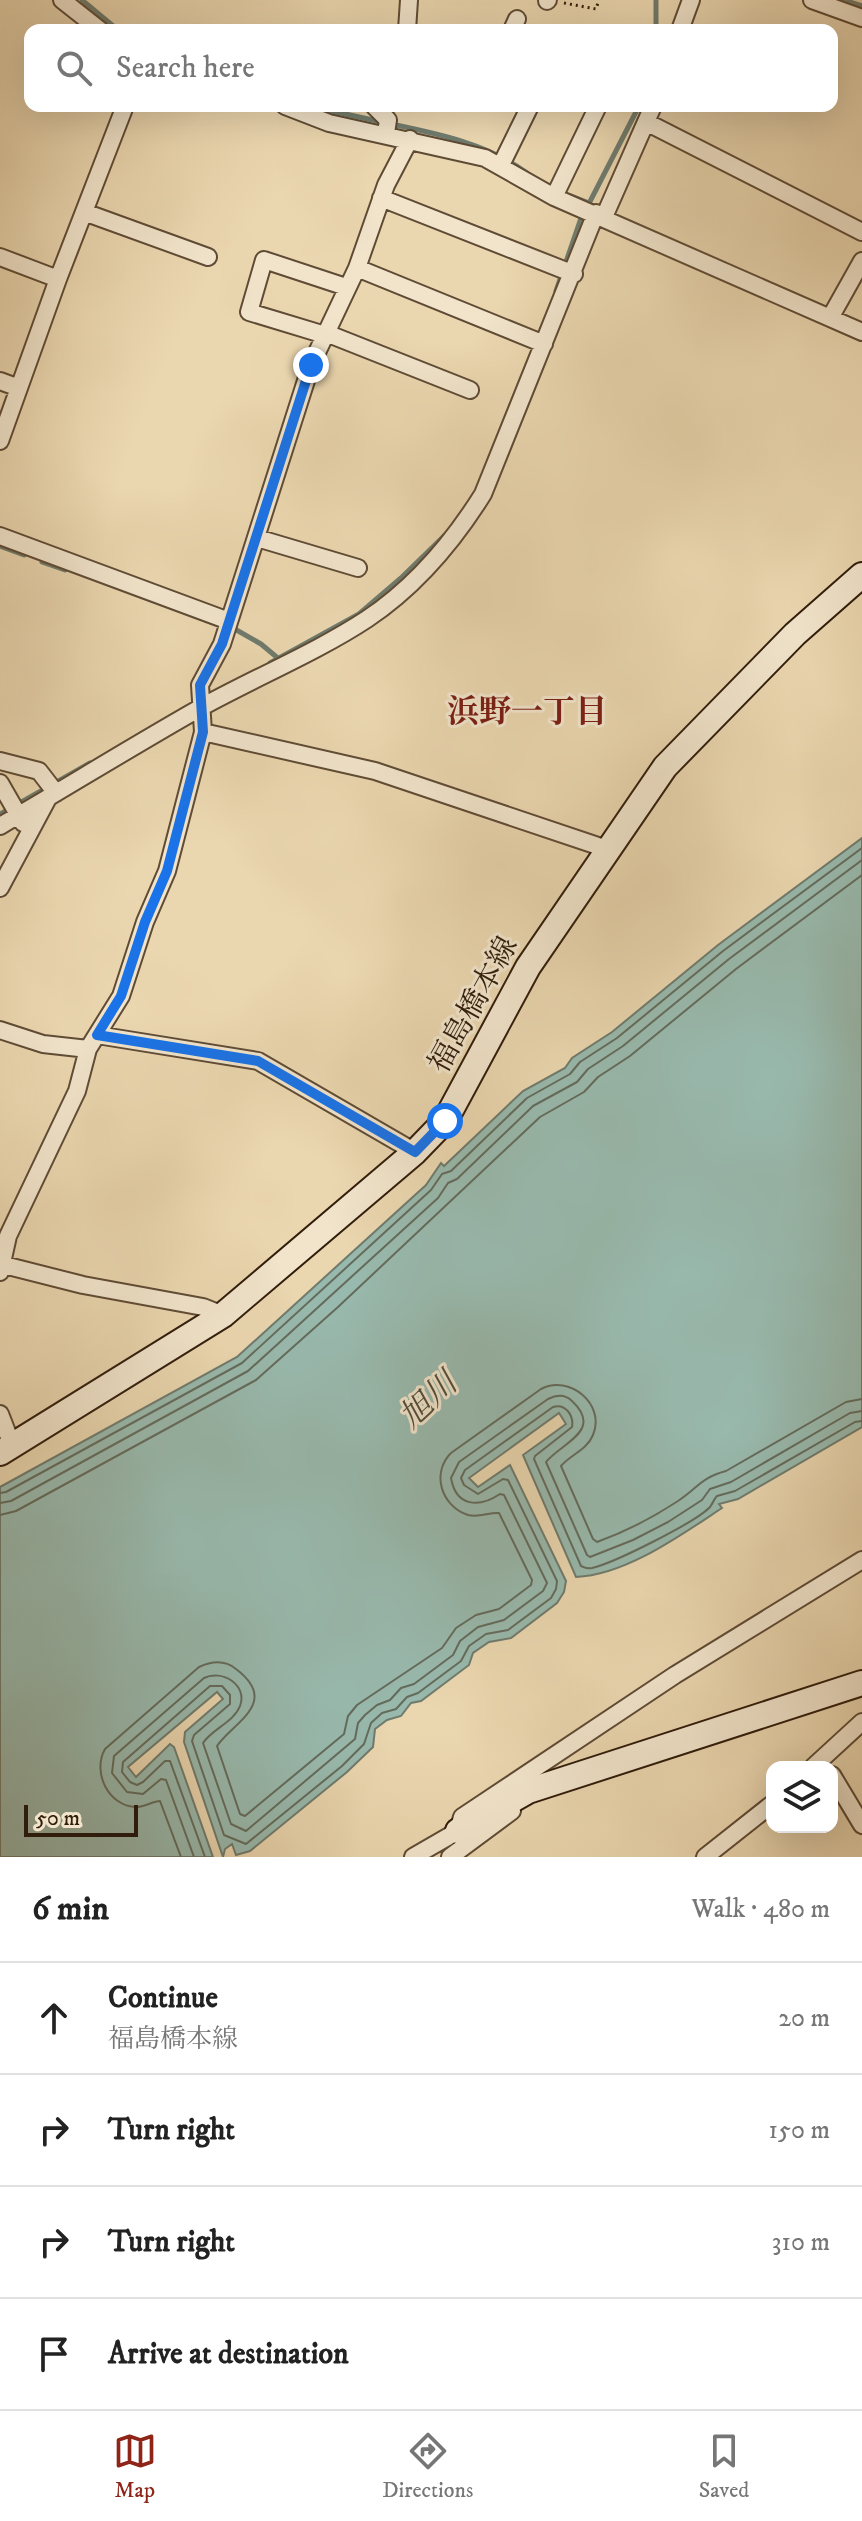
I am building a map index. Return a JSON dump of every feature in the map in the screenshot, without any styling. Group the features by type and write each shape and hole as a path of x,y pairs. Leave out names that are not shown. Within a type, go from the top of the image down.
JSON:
{"main road":[{"name":"福島橋本線","path":"6,1449 223,1315 415,1152 445,1121 528,967 675,756 795,634 862,575"},
{"path":"458,1831 528,1791 862,1683"}],"street":[{"path":"62,0 92,24"},
{"path":"407,24 409,0"},
{"path":"682,24 691,0"},
{"path":"812,0 862,18"},
{"path":"1,432 123,112"},
{"path":"301,112 329,123 387,127 410,139 504,160 593,212 862,332"},
{"path":"378,112 387,127"},
{"path":"504,160 527,112"},
{"path":"556,192 595,112"},
{"path":"0,826 15,809 52,791 201,701 367,619 398,596 459,533 483,494 539,342 593,212 648,123 651,112"},
{"path":"648,123 862,232"},
{"path":"223,1315 203,1307 1,1267 8,1236 77,1091 93,1042 121,996 145,922 167,871 203,732 200,685 222,644 311,365 357,268 381,198 410,139"},
{"path":"381,198 568,272"},
{"path":"84,212 208,257"},
{"path":"0,257 58,279"},
{"path":"346,287 264,260 249,312 325,334 470,390"},
{"path":"830,318 862,261"},
{"path":"357,268 539,342"},
{"path":"0,381 19,388"},
{"path":"0,536 229,621"},
{"path":"257,538 358,568"},
{"path":"203,732 375,771 610,850"},
{"path":"0,761 39,771 52,791"},
{"path":"0,783 28,832"},
{"path":"0,888 52,791"},
{"path":"0,1030 43,1044 93,1042 258,1061 415,1152"},
{"path":"0,1414 6,1449"},
{"path":"413,1857 458,1831 462,1817 675,1675 862,1560"},
{"path":"824,1761 862,1722"},
{"path":"450,1857 549,1784"},
{"path":"838,1785 862,1825"},
{"path":"705,1857 766,1809"}],"path":[{"path":"548,0 596,9 599,0"}],"water":[{"name":"旭川","path":"862,838 862,1427 738,1499 719,1504 722,1508 652,1552 614,1569 576,1577 523,1455 566,1424 559,1413 469,1478 478,1487 510,1465 566,1581 557,1603 511,1638 489,1642 473,1653 469,1665 421,1701 411,1703 401,1716 387,1720 375,1729 373,1747 250,1851 236,1855 232,1844 225,1849 223,1857 184,1742 185,1732 223,1699 217,1692 128,1767 136,1777 170,1744 174,1747 213,1857 0,1857 0,1487 237,1357 426,1185 441,1163 444,1166 523,1091 565,1068 572,1058 612,1032 718,945"}],"waterway":[{"path":"82,0 111,24"},
{"path":"656,0 656,24"},
{"path":"844,0 862,6"},
{"path":"336,112 382,122"},
{"path":"556,291 580,221 636,112"},
{"path":"391,124 479,147 527,173"},
{"path":"571,196 589,203"},
{"path":"270,663 359,614 445,535"},
{"path":"0,546 24,555"},
{"path":"42,562 65,570"},
{"path":"233,628 279,659"},
{"path":"0,814 90,763"}],"district":[{"name":"浜野一丁目","path":"527,713"}],"route":[{"path":"311,365 222,644 200,685 203,732 167,871 145,922 121,996 97,1035 258,1061 415,1152 445,1121"}]}
